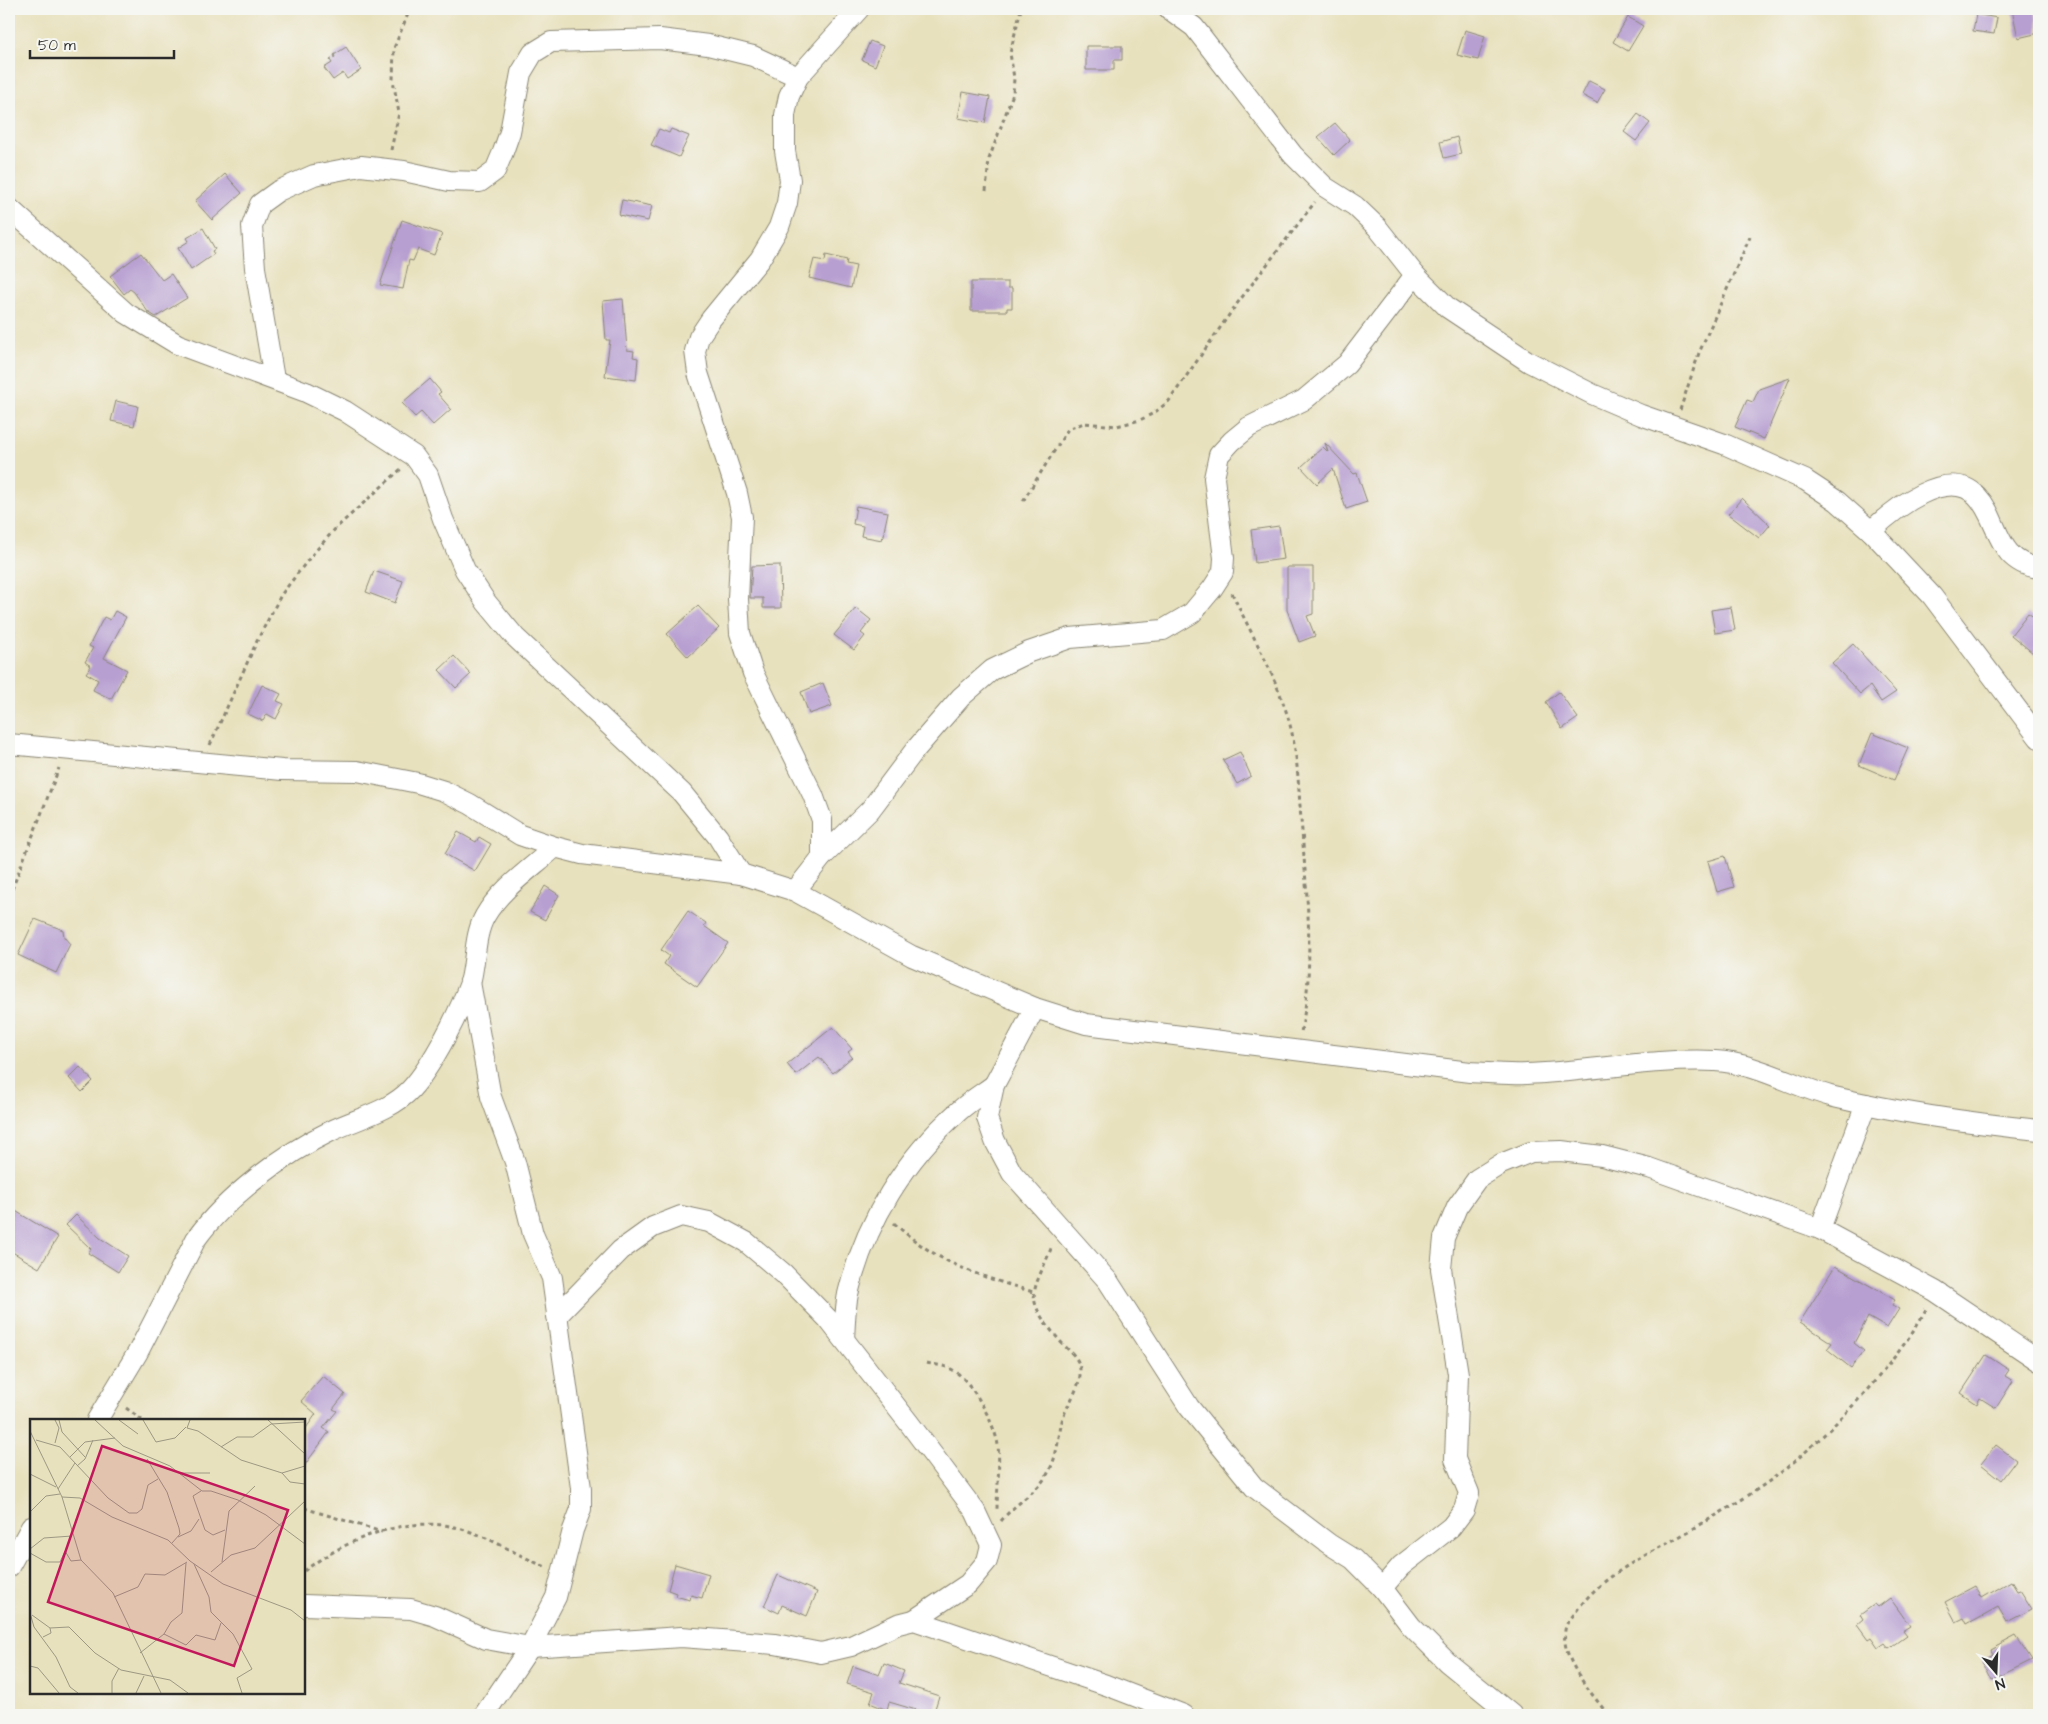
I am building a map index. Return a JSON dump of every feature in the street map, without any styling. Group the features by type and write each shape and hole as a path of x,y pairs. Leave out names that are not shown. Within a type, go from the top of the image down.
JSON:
{"street":[{"path":"822,857 822,820 813,795 753,673 740,633 738,599 742,517 698,374 696,351 699,337 711,319 760,259 779,227 787,203 790,180 785,151 785,115 789,96 798,77 858,9"},
{"path":"1169,9 1194,27 1294,155 1325,187 1355,206 1377,227 1415,275 1448,308 1529,362 1641,416 1724,444 1805,480 1837,501 1871,531 1932,596 2038,734"},
{"path":"274,379 255,268 252,226 260,204 278,190 314,175 361,166 449,181 480,182 495,171 510,132 521,73 533,53 551,42 660,39 708,45 754,56 798,77"},
{"path":"9,208 126,313 177,344 274,379 344,411 414,456 428,474 443,519 465,570 486,602 515,637 682,793 718,837 741,874"},
{"path":"796,891 822,857 870,810 914,750 961,697 992,670 1029,652 1070,638 1163,630 1192,613 1223,572 1224,558 1214,478 1219,455 1249,427 1304,400 1347,364 1415,275"},
{"path":"1871,531 1894,510 1915,497 1951,485 1966,487 1978,497 2004,547 2021,564 2039,568"},
{"path":"9,744 282,770 326,769 389,776 444,791 470,804 520,835 555,847 582,854 741,874 796,891 912,956 1035,1008 1086,1024 1470,1072 1524,1074 1601,1067 1716,1061 1746,1066 1797,1085 1866,1104 1923,1115 2039,1130"},
{"path":"98,1419 138,1352 196,1239 207,1223 267,1170 329,1132 384,1109 401,1099 426,1070 470,982 484,918 507,890 555,847"},
{"path":"470,982 490,1097 515,1162 533,1234 552,1278 581,1488 581,1509 573,1530 556,1597 530,1647 484,1715"},
{"path":"1035,1008 994,1085 987,1118 994,1141 1012,1173 1108,1281 1189,1408 1254,1487 1353,1559 1382,1588 1411,1626 1447,1662 1512,1715"},
{"path":"844,1339 848,1295 864,1245 890,1192 915,1156 960,1110 994,1085"},
{"path":"1820,1229 1866,1104"},
{"path":"1382,1588 1401,1566 1451,1527 1464,1510 1469,1493 1456,1459 1458,1374 1441,1268 1444,1238 1457,1207 1477,1179 1500,1164 1531,1152 1561,1151 1602,1156 1649,1168 1820,1229 1935,1291 2039,1361"},
{"path":"305,1605 411,1609 435,1616 486,1639 530,1647 681,1637 775,1644 821,1652 851,1646 898,1624 914,1620 968,1584 987,1562 991,1545 975,1512 828,1319 784,1274 746,1242 709,1222 681,1216 653,1227 621,1250 557,1316"},
{"path":"16,1557 30,1529"},
{"path":"914,1620 1106,1685 1184,1715"}],"path":[{"path":"386,169 399,113 393,80 394,48 410,9"},
{"path":"986,191 989,159 1013,94 1014,78 1010,53 1021,9"},
{"path":"1024,501 1044,464 1068,429 1084,423 1117,426 1140,420 1154,413 1169,401 1236,305 1306,216 1325,187"},
{"path":"1674,426 1699,352 1750,236"},
{"path":"202,761 256,641 281,595 310,556 336,528 414,456"},
{"path":"1223,572 1286,710 1295,743 1300,778 1311,960 1308,1001 1298,1050"},
{"path":"9,897 66,749"},
{"path":"880,1210 931,1254 957,1267 1033,1292"},
{"path":"927,1363 950,1368 965,1379 991,1424 997,1442 998,1457 996,1526 1009,1511 1042,1482 1051,1469 1057,1453 1062,1420 1078,1380 1079,1365 1074,1354 1037,1310 1033,1292 1036,1279 1059,1227"},
{"path":"1608,1715 1584,1684 1566,1654 1566,1626 1582,1603 1612,1574 1684,1534 1761,1486 1806,1451 1846,1411 1886,1366 1919,1324 1935,1291"},
{"path":"305,1508 382,1532"},
{"path":"305,1570 347,1546 382,1532 410,1525 437,1523 463,1529 562,1574"}],"building":[{"path":"2012,9 2035,9 2039,33 2018,38"},
{"path":"1976,14 1997,18 1994,34 1973,31"},
{"path":"1628,17 1643,26 1628,51 1613,42"},
{"path":"1465,30 1485,36 1478,60 1457,55"},
{"path":"870,41 883,46 875,66 862,60"},
{"path":"1086,46 1122,46 1122,60 1114,60 1114,70 1086,70"},
{"path":"346,47 361,70 347,79 343,73 333,80 324,68 332,63 330,60 335,57 334,55"},
{"path":"1589,81 1605,89 1597,103 1582,95"},
{"path":"963,92 990,97 985,123 958,118"},
{"path":"1638,114 1650,123 1636,141 1624,132"},
{"path":"1335,123 1350,140 1334,155 1318,137"},
{"path":"659,129 669,133 671,129 689,136 679,157 651,145"},
{"path":"1457,137 1461,154 1444,158 1440,142"},
{"path":"225,174 242,193 212,220 195,201"},
{"path":"622,200 652,206 648,221 619,215"},
{"path":"402,220 442,234 434,255 418,249 413,261 409,260 403,289 380,285"},
{"path":"203,228 215,249 212,251 214,254 191,270 178,248 189,241 187,238"},
{"path":"141,253 162,280 171,274 187,298 156,317 148,312 130,289 124,294 110,276"},
{"path":"826,255 847,260 846,264 856,266 851,288 809,278 814,259 825,261"},
{"path":"971,282 1008,282 1008,288 1012,288 1012,308 1007,308 1007,311 971,311"},
{"path":"623,299 627,350 634,351 633,357 638,358 636,380 605,376 610,340 606,340 603,301"},
{"path":"1790,378 1764,439 1735,427 1747,400 1753,402 1759,389"},
{"path":"430,379 441,392 438,394 451,409 433,425 421,412 415,417 402,403"},
{"path":"116,401 138,406 134,426 111,421"},
{"path":"1325,443 1354,474 1357,473 1367,502 1346,509 1333,469 1317,484 1301,467 1323,447 1328,452"},
{"path":"1742,498 1770,525 1759,538 1728,514"},
{"path":"856,506 888,512 882,540 861,536 863,526 853,524"},
{"path":"1279,526 1284,559 1255,563 1251,530"},
{"path":"780,565 781,608 763,608 763,598 750,598 752,566"},
{"path":"1287,567 1313,567 1313,614 1307,616 1315,636 1299,642 1287,610"},
{"path":"374,571 403,581 395,603 366,592"},
{"path":"698,606 719,628 688,657 667,634"},
{"path":"1731,607 1735,630 1715,633 1711,610"},
{"path":"856,608 871,620 861,633 865,636 854,650 834,635"},
{"path":"115,611 126,617 104,658 127,670 111,699 93,690 98,680 86,673 91,666 85,662 93,648 89,646 104,617 110,620"},
{"path":"2028,613 2039,621 2039,658 2011,635"},
{"path":"1853,644 1896,692 1881,702 1870,686 1860,694 1832,663"},
{"path":"454,656 471,674 456,688 439,670"},
{"path":"823,683 832,706 809,714 801,692"},
{"path":"262,685 281,694 277,701 284,704 276,719 267,714 263,721 248,714"},
{"path":"1559,692 1578,718 1562,729 1546,702"},
{"path":"1872,733 1908,748 1894,780 1859,765"},
{"path":"1240,752 1251,776 1237,784 1223,760"},
{"path":"458,832 476,842 479,837 491,844 475,871 445,854"},
{"path":"1725,856 1734,887 1717,892 1708,861"},
{"path":"545,886 559,895 545,920 530,912"},
{"path":"688,911 706,923 704,926 728,943 697,987 664,964 669,956 661,950"},
{"path":"35,919 63,930 64,937 70,944 56,973 18,955"},
{"path":"833,1027 852,1049 848,1052 852,1057 833,1073 819,1057 796,1075 787,1064"},
{"path":"80,1067 93,1081 82,1092 69,1078"},
{"path":"9,1207 58,1237 39,1268 9,1250"},
{"path":"76,1215 100,1238 128,1256 118,1272 88,1253 91,1249 66,1225"},
{"path":"1835,1266 1895,1300 1892,1305 1899,1309 1887,1328 1868,1317 1854,1343 1864,1351 1851,1368 1827,1349 1832,1343 1800,1322"},
{"path":"1986,1355 2009,1370 2005,1376 2013,1381 1996,1408 1980,1398 1977,1404 1961,1393"},
{"path":"323,1376 345,1394 333,1409 337,1411 323,1428 329,1432 305,1465 305,1430 316,1414 301,1401"},
{"path":"1996,1445 2016,1460 2001,1480 1981,1464"},
{"path":"675,1564 709,1574 702,1598 691,1595 690,1600 675,1596 676,1593 668,1590"},
{"path":"778,1575 817,1592 807,1616 782,1605 779,1613 764,1606"},
{"path":"2011,1581 2017,1591 2020,1590 2032,1609 2007,1622 1998,1607 1967,1624 1964,1618 1956,1622 1945,1602 1975,1586 1982,1598"},
{"path":"1890,1598 1910,1626 1902,1631 1906,1636 1889,1648 1885,1643 1878,1648 1871,1638 1868,1640 1857,1625 1863,1620 1860,1615 1875,1604 1878,1607"},
{"path":"2016,1636 2032,1660 1992,1680 1982,1660 1992,1654 1990,1650"},
{"path":"884,1663 904,1671 899,1683 939,1696 933,1715 889,1702 887,1710 870,1703 874,1692 847,1684 853,1666 879,1675"}]}
